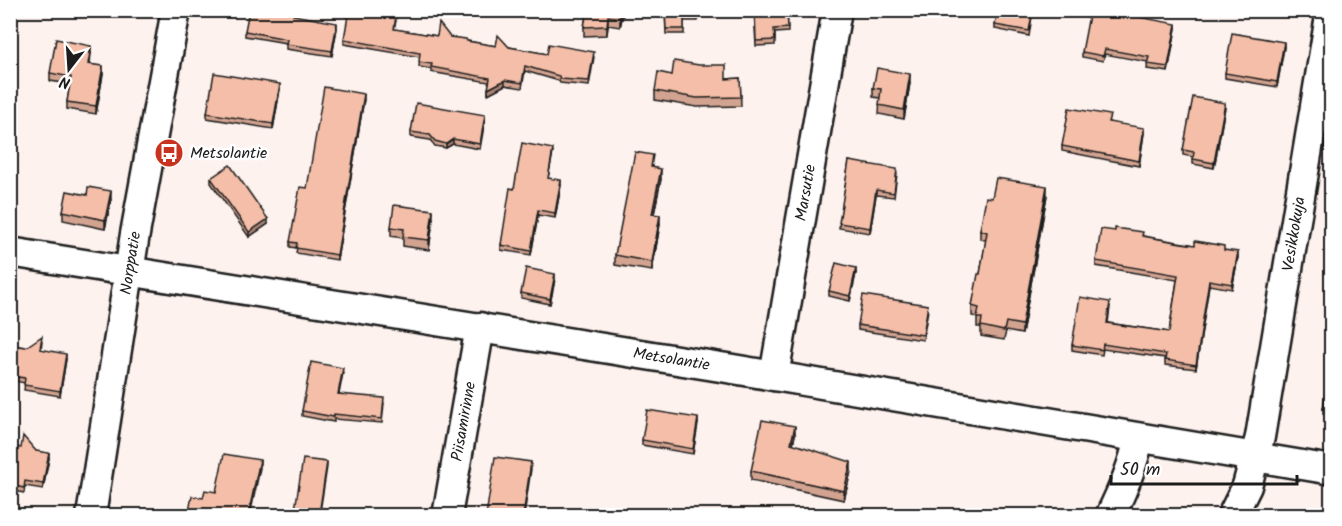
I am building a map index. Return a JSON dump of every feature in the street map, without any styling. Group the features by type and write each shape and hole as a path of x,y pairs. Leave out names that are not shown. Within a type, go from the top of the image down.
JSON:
{"street":[{"name":"Norppatie","path":"91,516 130,270 176,10"},
{"name":"Marsutie","path":"774,376 837,10"},
{"name":"Vesikkokuja","path":"1232,516 1247,486 1256,457 1331,10"},
{"name":"Metsolantie","path":"10,252 480,327 1332,470"},
{"name":"Piisamirinne","path":"447,516 480,327"},
{"path":"1110,516 1130,472 1139,438"}],"building":[{"path":"249,10 294,10 293,15 337,23 332,51 286,44 287,39 245,31"},
{"path":"349,10 396,16 394,29 437,36 439,23 450,37 467,41 496,46 498,35 509,47 547,54 549,44 594,52 589,81 560,79 559,76 525,66 522,83 505,80 488,89 490,78 431,67 432,64 419,62 420,53 344,39"},
{"path":"587,10 621,10 620,18 608,16 607,26 584,27"},
{"path":"665,10 698,10 698,16 684,17 684,29 666,29"},
{"path":"755,10 787,10 788,28 774,29 775,40 756,41"},
{"path":"998,10 1033,10 1029,31 995,25"},
{"path":"1090,10 1102,10 1176,24 1168,67 1147,64 1149,57 1105,49 1103,56 1082,52"},
{"path":"1232,33 1284,42 1277,82 1225,73"},
{"path":"56,39 91,46 88,64 103,66 96,106 67,102 71,77 50,73"},
{"path":"674,61 699,65 726,65 726,79 740,78 741,97 697,98 655,91 658,72 672,75"},
{"path":"877,68 910,74 904,110 879,105 881,89 873,88"},
{"path":"214,73 280,84 273,124 207,113"},
{"path":"324,87 364,94 337,255 296,248 297,243 290,242 300,187 307,188"},
{"path":"1193,97 1225,103 1214,163 1193,159 1194,152 1183,150"},
{"path":"416,103 485,115 480,144 453,139 446,144 435,141 430,135 411,132"},
{"path":"1069,108 1110,115 1108,122 1144,128 1139,161 1062,146"},
{"path":"522,143 553,149 548,178 561,180 555,213 538,210 531,251 501,245 510,188 514,189"},
{"path":"635,152 653,155 651,167 661,169 652,214 660,215 652,262 615,255"},
{"path":"849,161 897,169 894,193 876,190 870,228 839,223"},
{"path":"230,165 268,219 249,232 211,178"},
{"path":"996,178 1047,186 1022,325 1006,322 1004,331 981,326 982,318 977,318 979,308 972,306 987,232 980,230 986,197 992,198"},
{"path":"88,187 111,191 105,220 63,211 67,191 87,195"},
{"path":"394,205 433,210 429,240 403,237 404,229 391,227"},
{"path":"1115,228 1143,232 1142,236 1181,243 1195,245 1195,241 1224,246 1224,250 1238,252 1232,284 1209,280 1196,365 1165,360 1166,354 1103,344 1102,350 1072,345 1080,297 1110,302 1107,323 1169,332 1178,275 1096,261 1101,229 1115,231"},
{"path":"836,263 856,268 850,296 829,291"},
{"path":"526,268 555,274 550,299 521,293"},
{"path":"863,295 928,305 923,335 858,325"},
{"path":"42,336 40,349 66,354 60,391 24,385 25,378 10,376 10,345 26,347"},
{"path":"311,362 343,368 338,394 384,398 382,419 334,414 334,417 302,411"},
{"path":"1328,375 1332,375 1332,410 1323,409"},
{"path":"647,410 698,418 693,449 642,440"},
{"path":"762,420 795,426 791,443 851,462 844,491 751,471"},
{"path":"23,436 36,451 49,453 43,484 25,481 24,488 10,485 10,446 21,448"},
{"path":"224,454 260,460 248,516 188,516 192,496 203,498 205,490 216,492"},
{"path":"495,457 531,462 523,516 486,516"},
{"path":"303,459 327,462 320,508 349,512 348,516 294,516"}],"place":[{"name":"Metsolantie","path":"169,153"}]}
